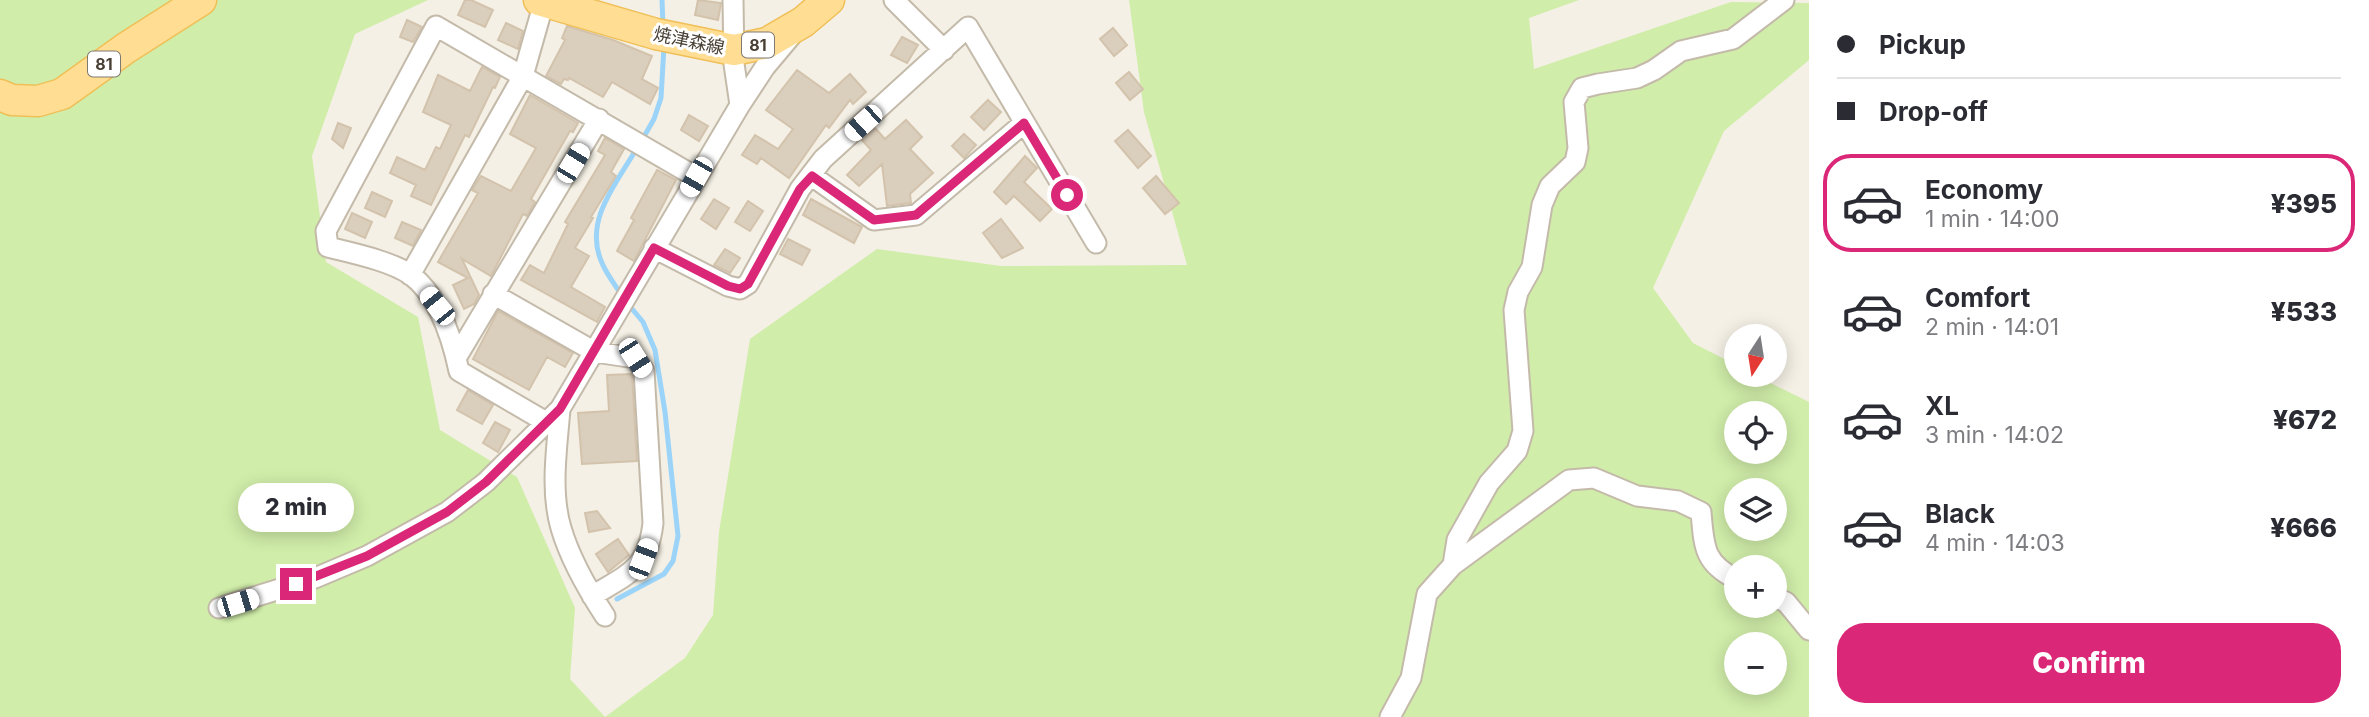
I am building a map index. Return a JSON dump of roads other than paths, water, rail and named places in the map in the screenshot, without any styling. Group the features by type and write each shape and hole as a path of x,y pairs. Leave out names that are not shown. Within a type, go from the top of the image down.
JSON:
{"main road":[{"name":"81","path":"0,95 12,100 37,101 62,94 125,48 201,0"},
{"name":"焼津森線","path":"542,1 666,36 734,50 767,43 803,22 829,0"}],"street":[{"path":"733,0 734,50 740,105"},
{"path":"894,0 944,50"},
{"path":"1453,565 1457,540 1489,483 1517,451 1523,431 1514,310 1518,292 1532,267 1542,205 1550,186 1575,162 1577,148 1574,102 1582,88 1637,78 1681,51 1733,39 1784,0"},
{"path":"410,275 523,76 542,1"},
{"path":"219,608 315,578 367,556 447,512 486,482 553,415 595,352 740,105 765,67 803,22"},
{"path":"553,415 459,371 437,306 410,275 373,259 328,247 326,231 436,26 696,177"},
{"path":"654,248 728,286 740,289 748,284 800,189 823,159 968,27 1096,243"},
{"path":"456,358 599,119"},
{"path":"812,176 874,220 916,215 1024,123"},
{"path":"493,294 595,352 635,358 644,372 653,523 648,545 636,569 592,596"},
{"path":"553,415 555,491 561,528 592,596 606,616"},
{"path":"1390,717 1411,678 1427,594 1453,565 1569,480 1594,478 1637,496 1678,501 1701,512 1704,546 1717,570 1724,573"},
{"path":"1787,604 1809,630"}],"waterway":[{"path":"662,0 663,25"},
{"path":"642,140 654,119 661,98 664,46"},
{"path":"622,296 602,263 596,232 604,203 637,148"},
{"path":"617,599 664,574 673,561 678,536 665,412 655,350 643,322 628,304"}]}
